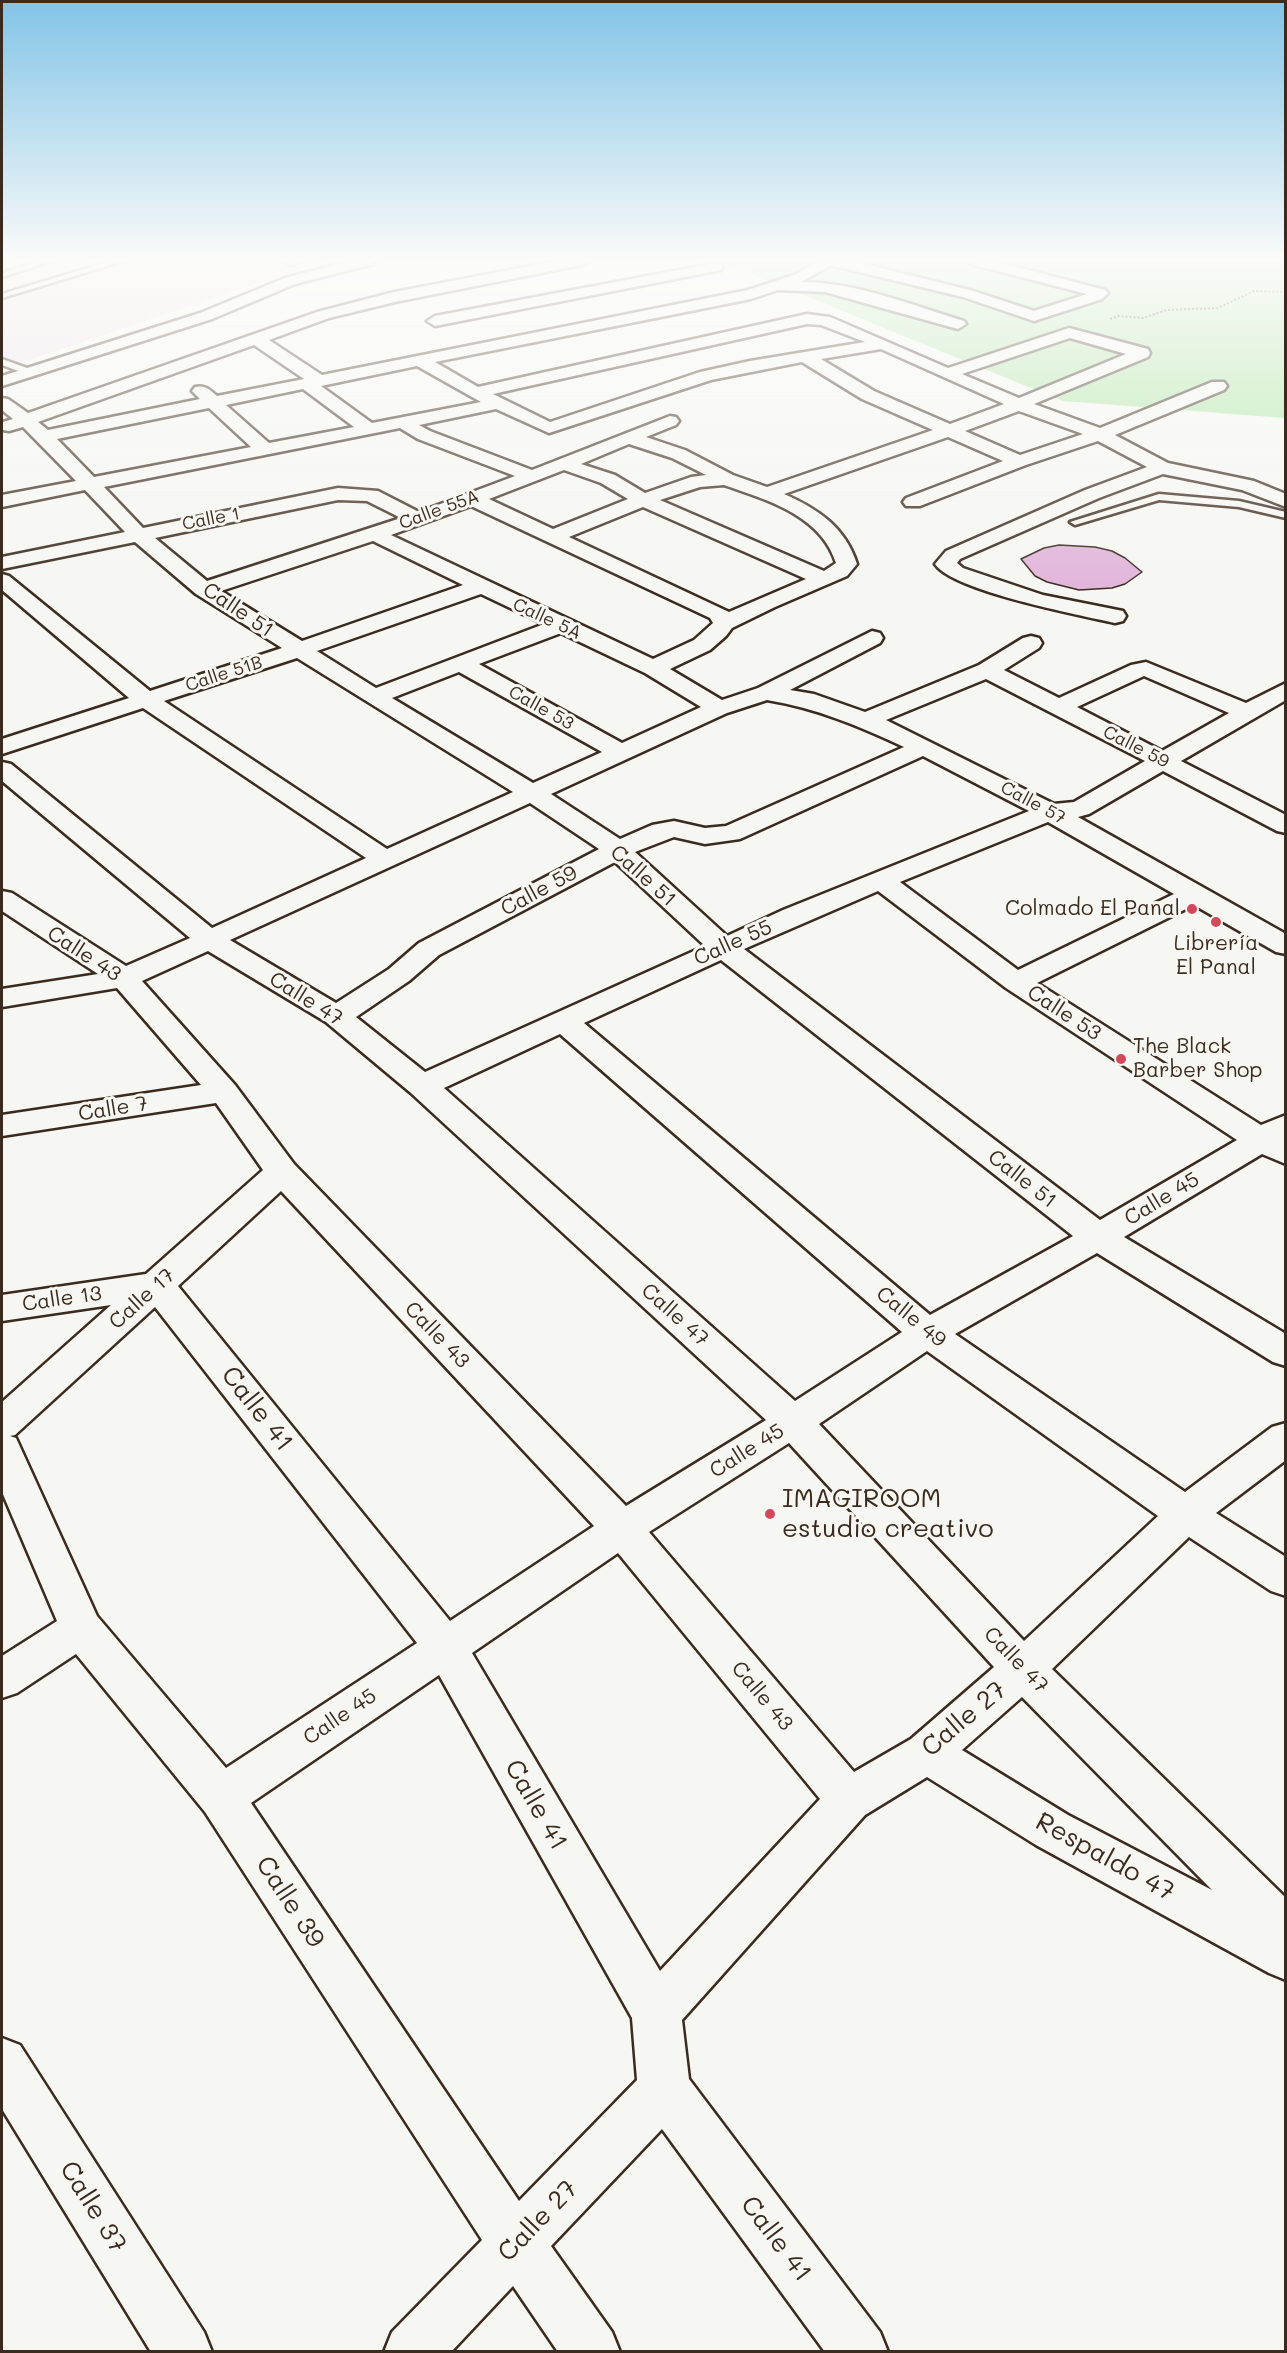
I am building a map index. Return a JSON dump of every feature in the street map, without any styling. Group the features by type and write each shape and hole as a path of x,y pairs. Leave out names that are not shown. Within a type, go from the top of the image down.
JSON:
{"street":[{"path":"2,381 27,371"},
{"path":"24,428 165,371"},
{"path":"178,371 266,450"},
{"path":"297,371 369,429"},
{"path":"24,428 214,402 372,371"},
{"path":"437,371 497,404 598,450"},
{"path":"543,371 576,386"},
{"path":"476,393 572,371"},
{"path":"549,428 618,407 648,393 737,371"},
{"path":"828,371 868,395 1019,461"},
{"path":"939,371 1020,405 1100,434 1162,468 1247,485 1286,501"},
{"path":"946,374 956,371"},
{"path":"767,493 1020,405 1100,371"},
{"path":"913,502 1019,461 1100,434 1218,386"},
{"path":"597,396 618,407"},
{"name":"Calle 51","path":"2,403 24,428 91,482 138,534 204,589 298,650 534,794 618,850 655,887 723,947 1098,1237 1286,1352"},
{"path":"2,501 497,404"},
{"name":"Calle 55A","path":"204,589 291,563 472,499 670,420"},
{"path":"404,423 424,435 532,476"},
{"path":"628,438 662,447 706,465 726,479 767,493 805,511 825,526 837,541 847,564 840,572 767,602 724,623 719,632 699,647 653,668"},
{"path":"564,464 608,480 643,500 824,579"},
{"path":"1116,616 1038,600 956,572 945,564 953,555 1092,494 1162,468"},
{"path":"551,537 643,500 698,481 726,479"},
{"name":"Calle 1","path":"2,563 350,493 371,495 416,518"},
{"path":"472,499 719,614 724,623"},
{"name":"Calle 5A","path":"373,534 479,587 653,668 719,708"},
{"path":"2,580 145,699 386,860"},
{"name":"Calle 51B","path":"2,747 298,650 479,587"},
{"path":"374,697 561,626"},
{"path":"2,998 124,978 534,794 719,708 766,693 872,638"},
{"path":"866,720 987,670 1031,643"},
{"name":"Calle 53","path":"460,663 622,753"},
{"path":"1057,708 1139,670 1146,669 1248,713"},
{"name":"Calle 59","path":"987,670 1286,825"},
{"name":"Calle 55","path":"422,1086 723,947 1050,812 1080,809 1286,690"},
{"name":"Calle 57","path":"766,693 806,699 866,720 924,747 1050,812 1286,946"},
{"name":"Calle 59","path":"337,1016 399,975 429,949 618,850 661,831 674,829 705,836 731,833 924,747"},
{"name":"Calle 47","path":"2,769 210,940 337,1016 422,1086 793,1422 1023,1669 1285,1936"},
{"name":"Calle 53","path":"881,881 1016,982 1278,1140"},
{"path":"1016,982 1195,894"},
{"name":"Calle 43","path":"4,903 124,978 224,1092 282,1172 621,1529 849,1800"},
{"name":"Calle 49","path":"563,1021 927,1333 1186,1515 1286,1579"},
{"name":"Calle 7","path":"2,1126 224,1092"},
{"name":"Calle 45","path":"221,1797 621,1529 793,1422 927,1333 1278,1140"},
{"name":"Calle 17","path":"2,1424 282,1172"},
{"name":"Calle 13","path":"2,1308 158,1285"},
{"name":"Calle 41","path":"158,1285 445,1646 656,2012 664,2089 860,2352"},
{"name":"Calle 27","path":"656,2012 849,1800 927,1753 1023,1669 1186,1515 1286,1438"},
{"name":"Calle 39","path":"2,1449 81,1629 221,1797 516,2244 592,2352"},
{"path":"2,1679 81,1629"},
{"name":"Respaldo 47","path":"927,1753 1052,1830 1285,1936"},
{"name":"Calle 37","path":"2,2063 184,2352"},
{"name":"Calle 27","path":"412,2352 664,2089"}],"lane":[{"path":"1075,522 1159,497 1239,504 1286,515"}],"green space":[{"path":"989,371 1285,371 1285,418 1063,401"}],"building":[{"path":"1059,545 1095,547 1112,551 1142,572 1125,584 1112,588 1079,590 1047,582 1035,576 1021,559 1044,548"}],"place":[{"name":"Colmado El Panal","path":"1192,909"},
{"name":"Librería El Panal","path":"1216,922"},
{"name":"The Black Barber Shop","path":"1121,1059"},
{"name":"IMAGIROOM estudio creativo","path":"770,1514"}]}
